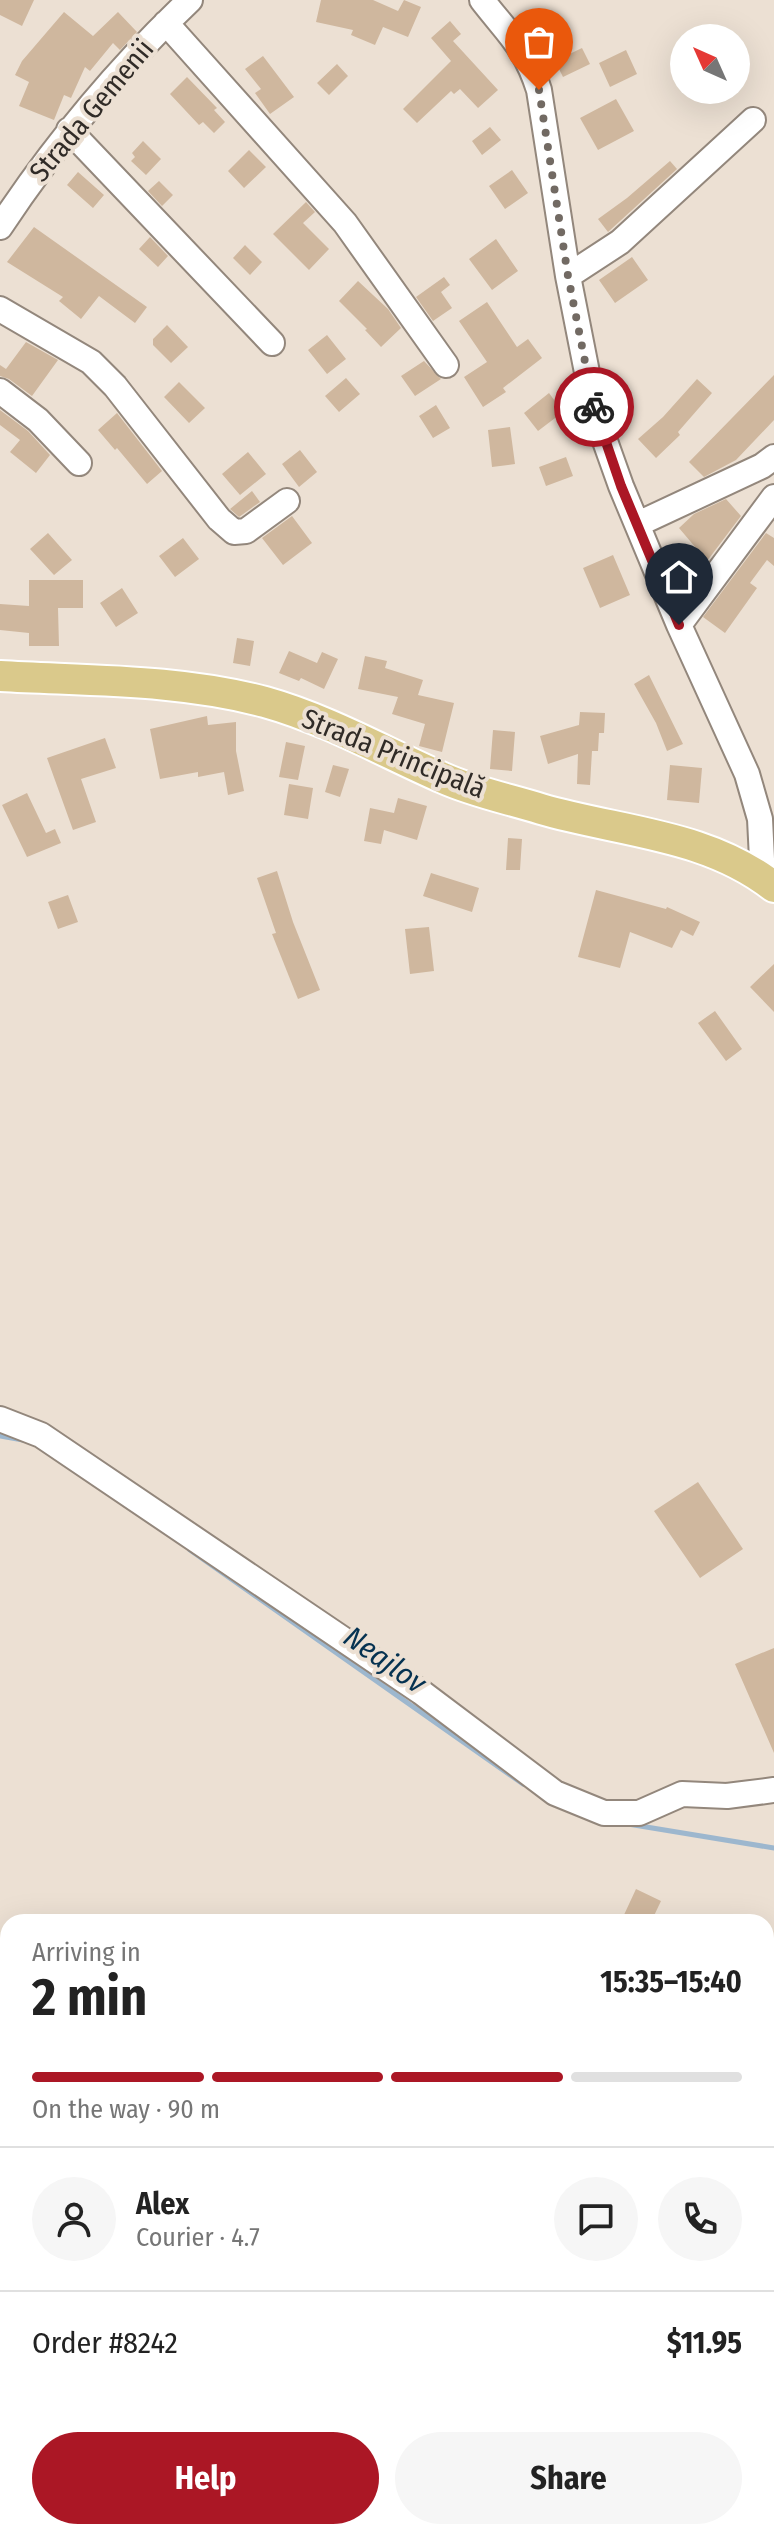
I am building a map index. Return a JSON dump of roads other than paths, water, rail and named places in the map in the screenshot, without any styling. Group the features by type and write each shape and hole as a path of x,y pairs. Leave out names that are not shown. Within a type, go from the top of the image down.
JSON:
{"main road":[{"name":"Strada Principală","path":"0,676 195,687 265,702 313,719 447,780 570,817 683,842 742,864 769,883"}],"street":[{"name":"Strada Gemenii","path":"0,227 38,169 69,130 190,0"},
{"path":"482,0 530,62 539,90 568,276 595,413 621,486 679,625 767,811 769,883"},
{"path":"166,23 345,223 446,365"},
{"path":"568,276 620,242 753,120"},
{"path":"69,130 272,343"},
{"path":"0,309 91,362 115,386 219,519 234,532 246,531 287,501"},
{"path":"0,391 38,420 79,463"},
{"path":"638,524 762,466 774,457"},
{"path":"679,625 774,497"},
{"path":"0,1419 41,1435 421,1692 555,1793 604,1813 639,1813 682,1794 727,1796 774,1790"}],"waterway":[{"name":"Neajlov","path":"0,1436 23,1440"},
{"name":"Neajlov","path":"190,1550 523,1784"},
{"name":"Neajlov","path":"628,1824 774,1848"}]}
